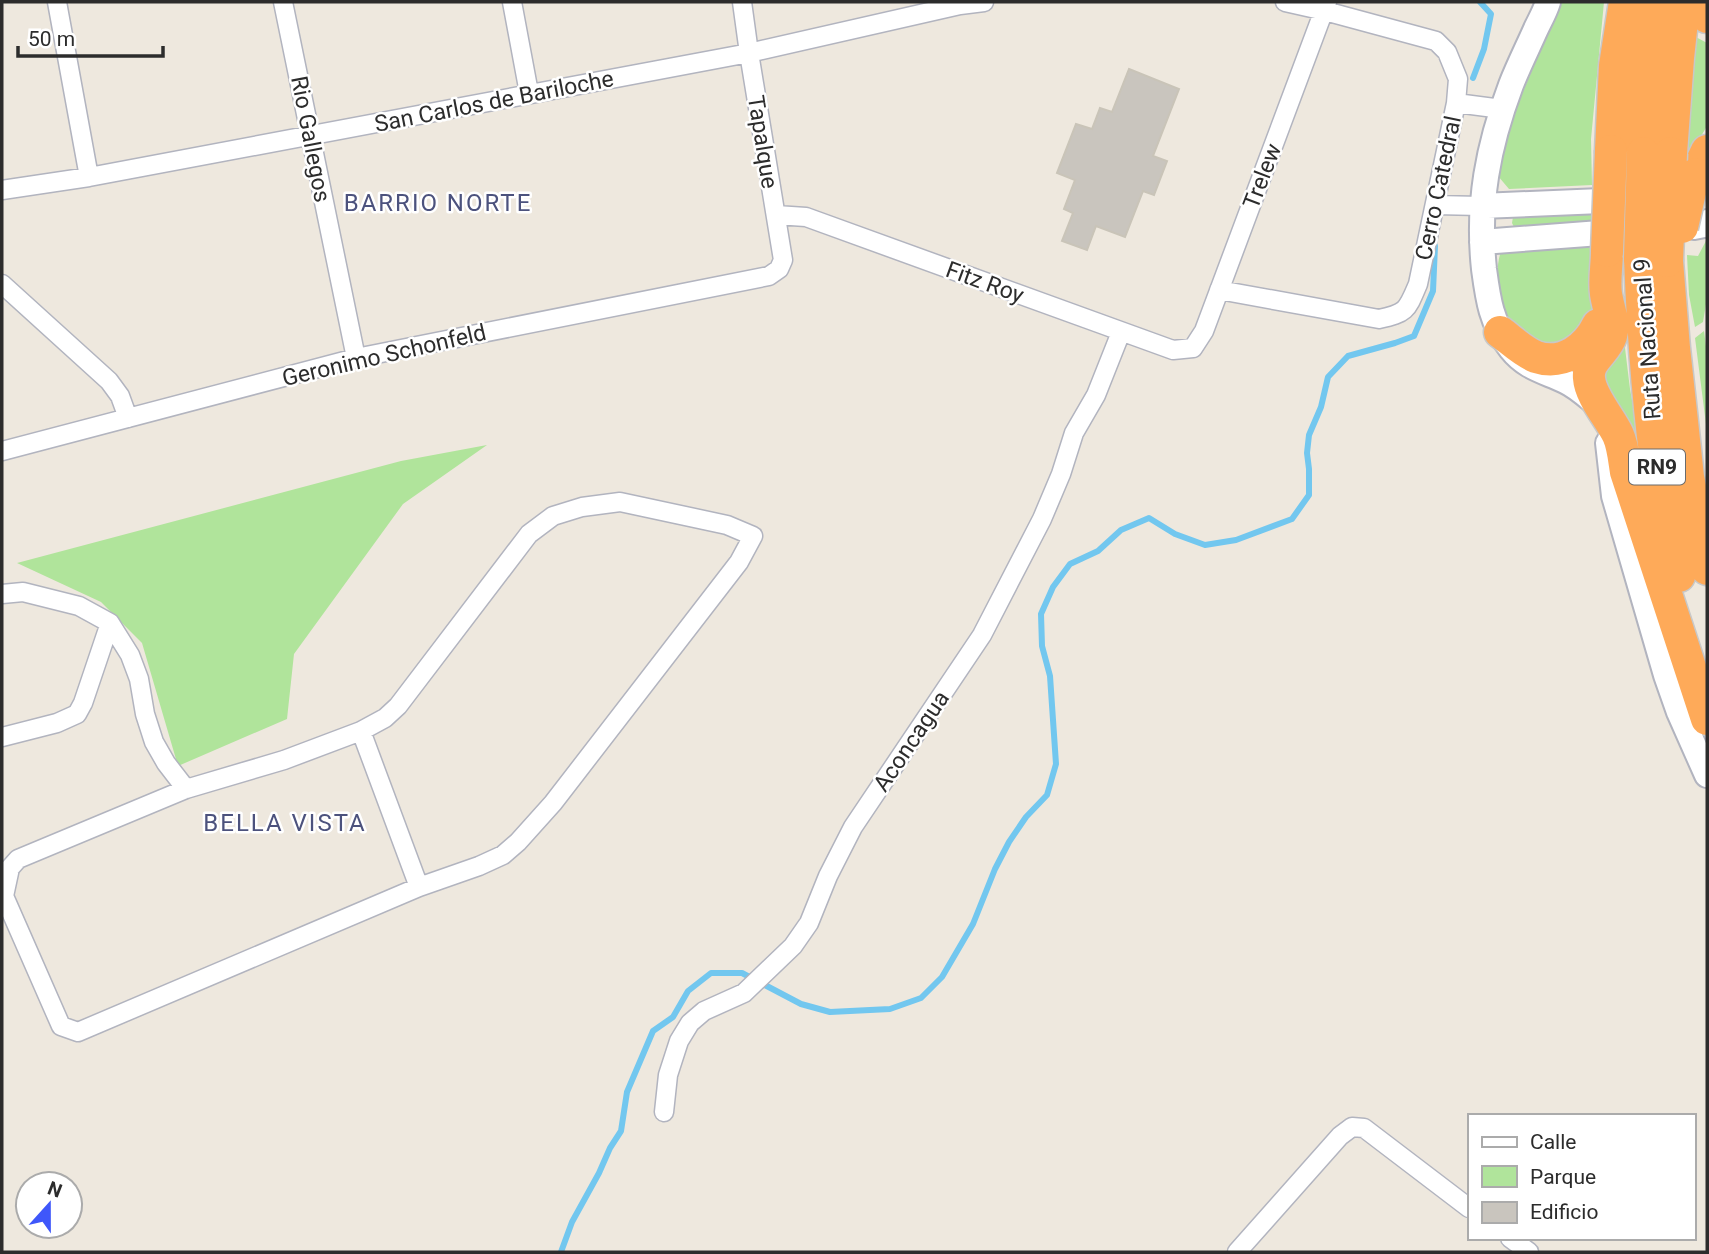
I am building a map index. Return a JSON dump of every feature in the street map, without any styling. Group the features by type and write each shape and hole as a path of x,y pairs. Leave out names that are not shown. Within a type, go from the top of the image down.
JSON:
{"highway":[{"path":"1625,2 1615,66 1604,242 1605,293 1612,323 1611,336 1592,361 1589,379 1591,388 1619,437 1630,483 1707,719"},
{"name":"Ruta Nacional 9","path":"1654,2 1643,102 1678,243 1674,348 1688,477 1707,569"},
{"name":"Ruta Nacional 9","path":"1657,153 1678,58 1684,2"},
{"path":"1703,2 1707,17"},
{"path":"1678,243 1684,220 1703,178"},
{"name":"Ruta Nacional 9","path":"1678,243 1645,340 1660,485 1681,584 1707,670"},
{"path":"1500,332 1535,356 1549,359 1572,354 1592,336 1598,325 1605,293"}],"street":[{"path":"57,2 89,177"},
{"name":"Rio Gallegos","path":"283,2 356,358"},
{"path":"512,2 529,93"},
{"name":"Tapalque","path":"743,2 783,260 779,269 769,275"},
{"name":"San Carlos de Bariloche","path":"2,190 89,177 749,53 960,4 984,2"},
{"path":"1285,2 1326,6"},
{"path":"1548,2 1521,59 1502,109 1488,161 1481,206 1489,305 1494,323 1511,350 1525,363 1575,387 1606,413 1609,467 1614,496 1679,712 1707,775"},
{"name":"Cerro Catedral","path":"1219,290 1379,319 1399,315 1409,306 1418,284 1456,103 1458,79 1447,52 1436,41 1326,6"},
{"name":"Trelew","path":"1194,348 1204,331 1326,6"},
{"path":"1456,103 1502,109"},
{"path":"1435,205 1481,206 1601,201"},
{"name":"Fitz Roy","path":"776,215 806,218 1172,350 1194,348"},
{"path":"1482,242 1604,242"},
{"name":"Geronimo Schonfeld","path":"2,451 356,358 769,275"},
{"path":"2,284 109,381 120,396 128,418"},
{"name":"Aconcagua","path":"664,1112 668,1075 679,1041 690,1023 704,1011 744,993 793,946 809,923 828,876 853,827 982,635 1042,519 1061,474 1074,433 1096,395 1121,332"},
{"path":"620,502 727,525 753,536 731,573 553,803 503,855 419,887 78,1031 61,1026 4,895 10,868 18,859 186,789 284,760 361,731 385,718 398,706 529,534 553,516 582,507 620,502"},
{"path":"2,594 23,592 79,606 110,623 130,655 139,679 145,714 154,742 186,789"},
{"path":"2,737 57,723 77,714 110,623"},
{"path":"361,731 419,887"},
{"path":"1237,1252 1340,1136 1352,1127 1364,1128 1468,1207"},
{"path":"1513,1240 1529,1252"}],"green space":[{"path":"1559,2 1604,2 1591,139 1592,185 1509,189 1498,176 1498,167 1511,119"},
{"path":"1694,36 1707,43 1707,126 1683,167"},
{"path":"1591,211 1591,225 1518,229 1512,223 1513,217 1518,215"},
{"path":"1707,239 1707,298 1703,322 1695,327 1689,295 1687,255 1698,256"},
{"path":"1593,242 1592,319 1588,331 1546,351 1506,322 1498,278 1501,251"},
{"path":"1621,315 1630,389 1644,464 1602,374"},
{"path":"1704,331 1707,354 1707,432 1695,338"},
{"path":"487,445 403,504 294,654 287,719 178,766 142,643 101,602 17,563 401,461"}],"building":[{"path":"1129,69 1179,89 1153,156 1167,161 1154,195 1143,191 1125,237 1096,226 1087,250 1062,241 1073,213 1064,209 1075,180 1057,173 1076,124 1092,129 1100,108 1112,112"}],"waterway":[{"path":"1473,78 1484,49 1491,14 1480,2"},
{"path":"561,1252 572,1222 621,1131 627,1092 653,1031 673,1017 688,991 711,973 742,973 801,1004 830,1012 890,1009 921,998 942,977 973,924 1009,842 1026,817 1047,795 1056,764 1050,676 1042,646 1041,614 1053,587 1070,564 1098,551 1121,530 1149,518 1175,534 1205,545 1236,540 1292,519 1309,495 1309,435 1321,407 1328,377 1348,356 1414,336 1433,291 1435,246"}],"district":[{"name":"BARRIO NORTE","path":"438,203"},
{"name":"BELLA VISTA","path":"285,823"}]}
